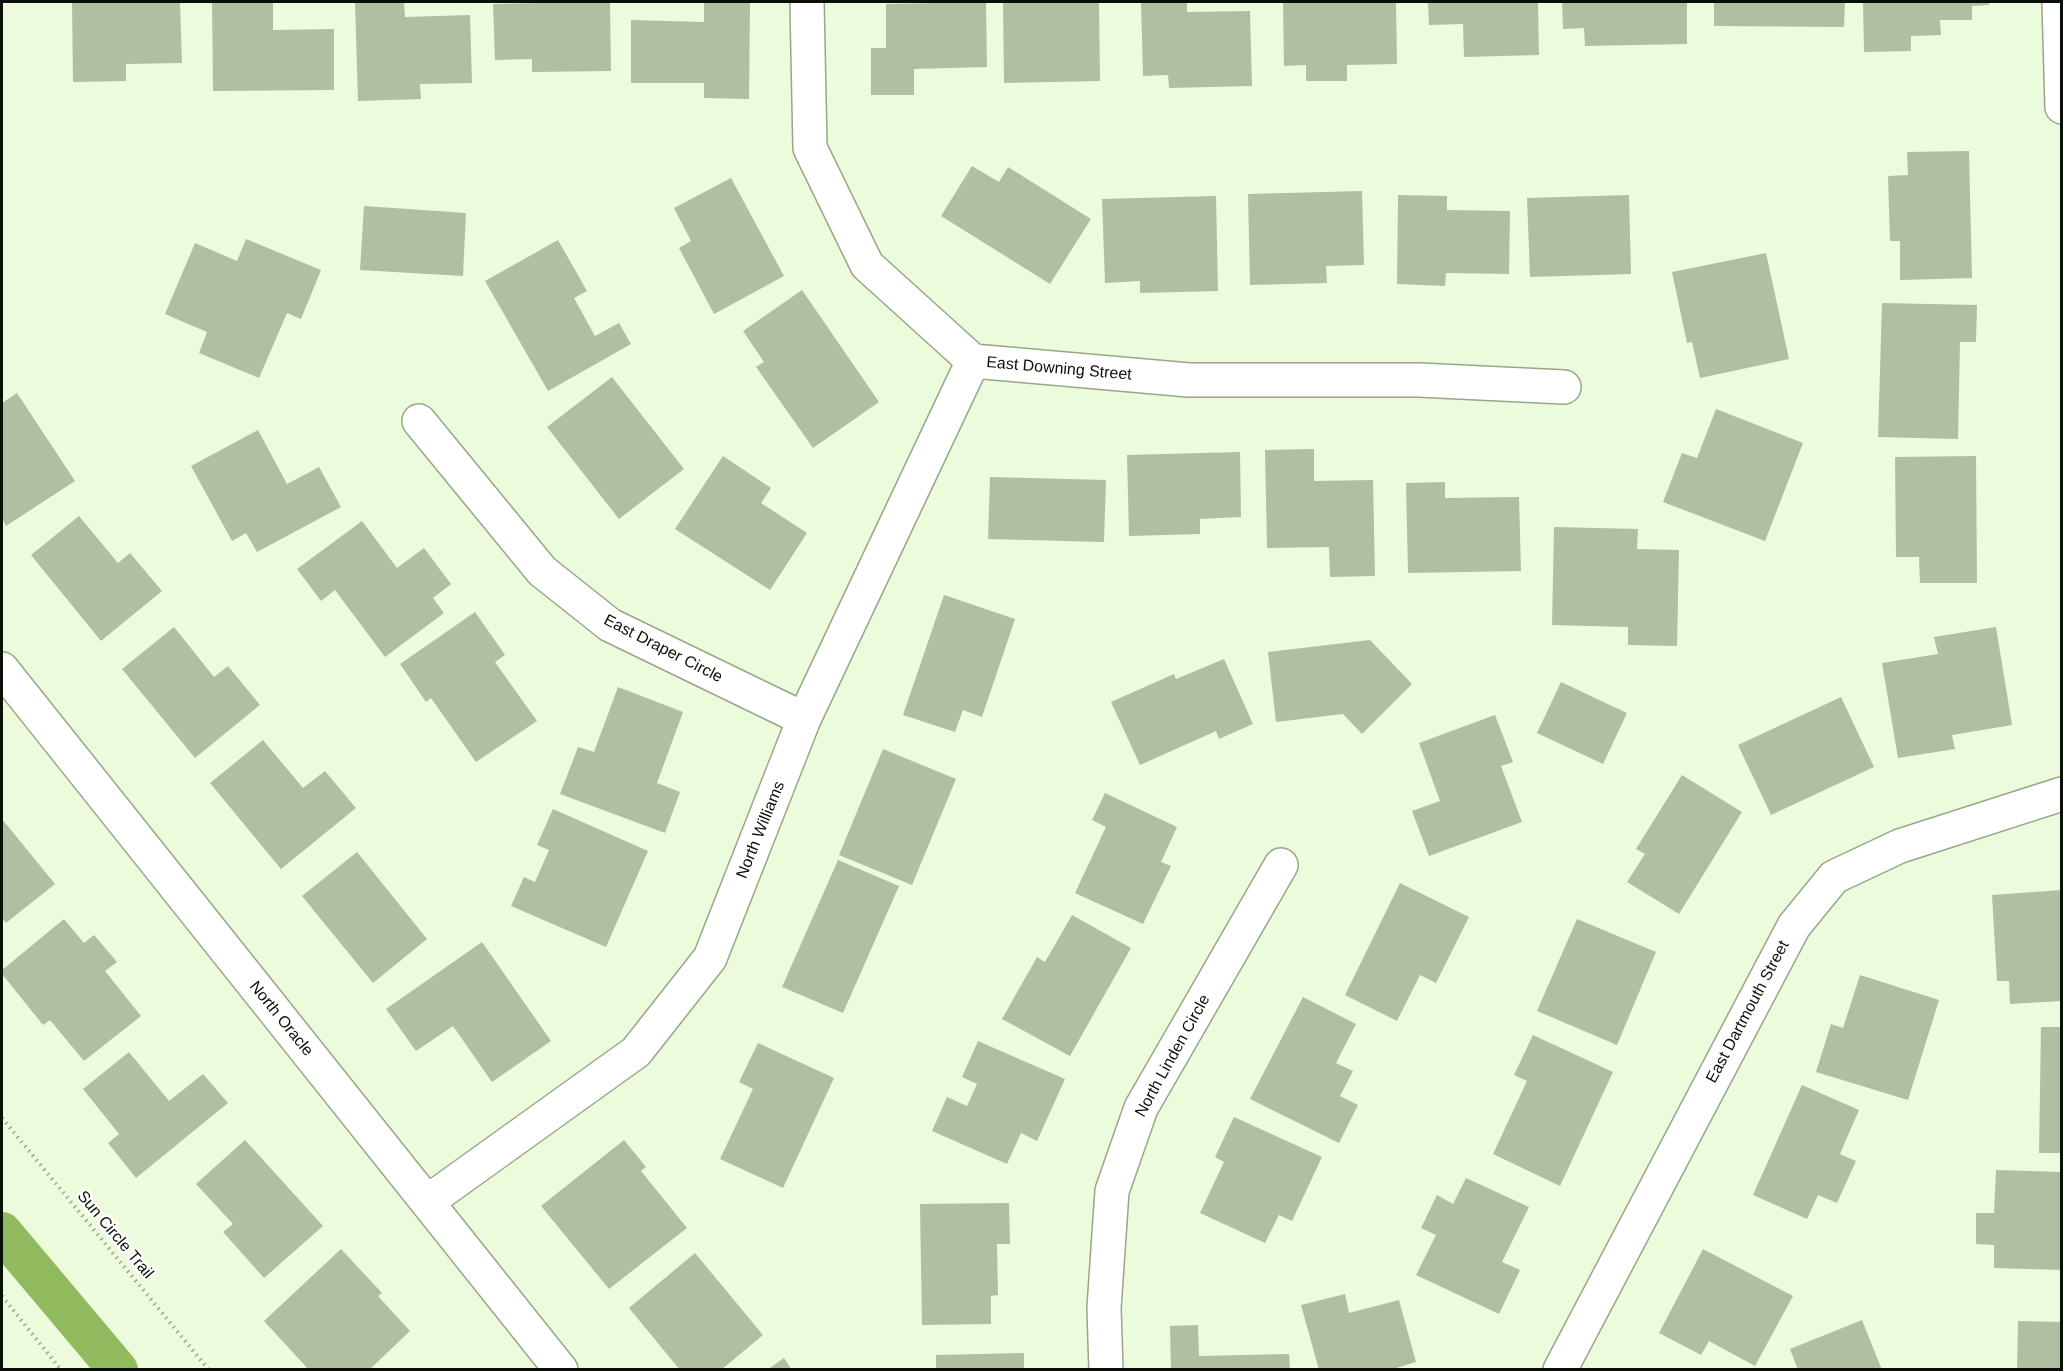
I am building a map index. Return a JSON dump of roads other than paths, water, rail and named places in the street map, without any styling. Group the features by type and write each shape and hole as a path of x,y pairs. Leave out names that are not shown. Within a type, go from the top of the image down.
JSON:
{"street":[{"name":"East Downing Street","path":"807,2 810,148 867,265 973,361 1189,380 1419,380 1564,387"},
{"path":"2059,2 2061,107"},
{"name":"North Williams","path":"427,1202 636,1052 710,958 804,719 973,361"},
{"name":"East Draper Circle","path":"419,421 542,571 610,625 804,719"},
{"name":"North Oracle","path":"2,669 561,1370"},
{"name":"East Dartmouth Street","path":"1560,1370 1794,926 1834,877 1900,846 2061,794"},
{"name":"North Linden Circle","path":"1107,1370 1104,1308 1113,1191 1123,1160 1141,1108 1281,865"}],"waterway":[{"path":"2,1232 118,1370"}]}
